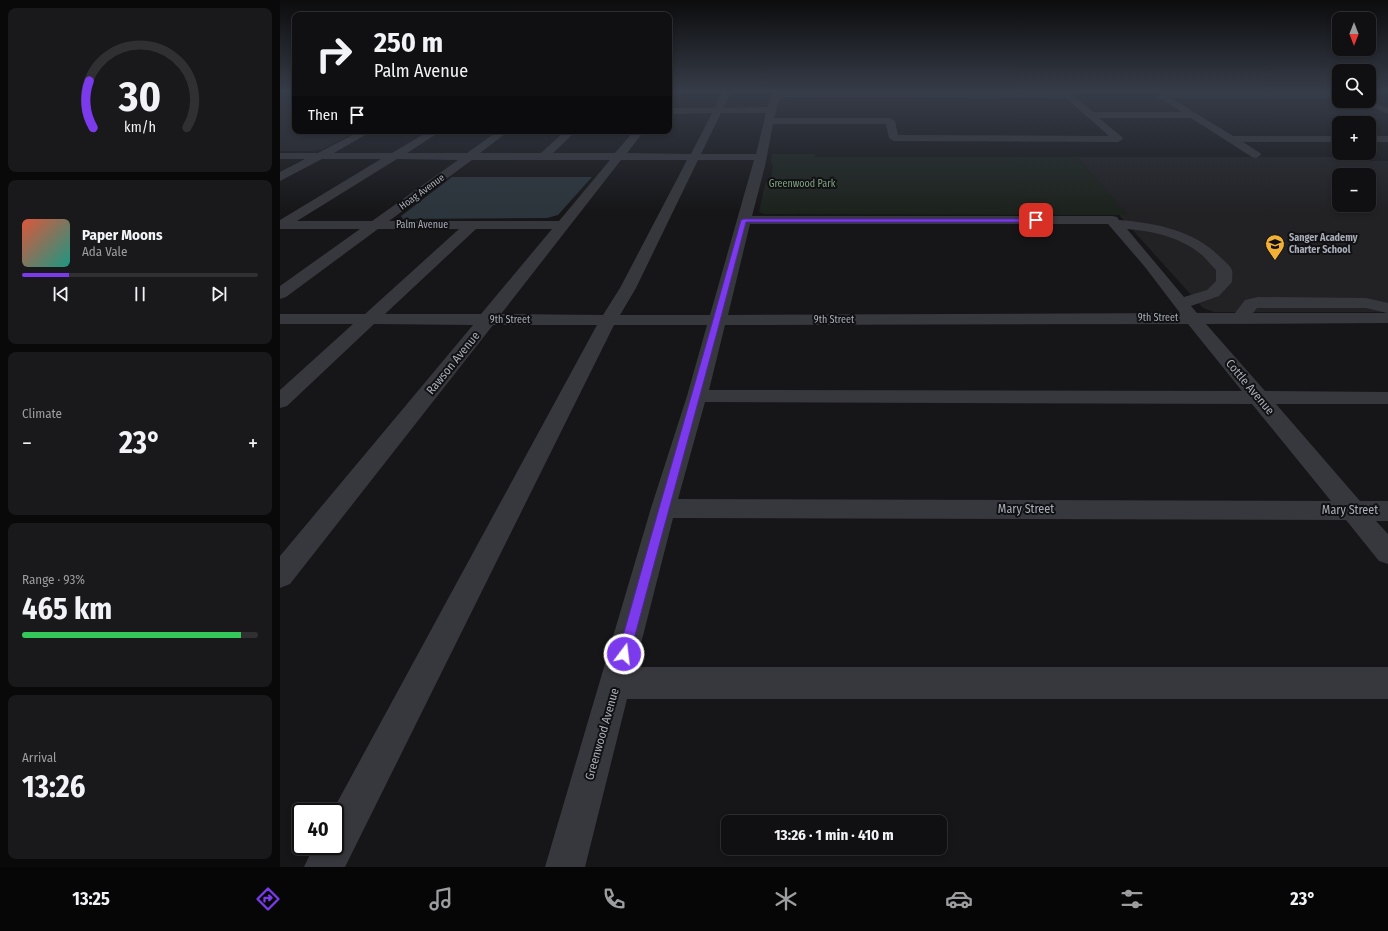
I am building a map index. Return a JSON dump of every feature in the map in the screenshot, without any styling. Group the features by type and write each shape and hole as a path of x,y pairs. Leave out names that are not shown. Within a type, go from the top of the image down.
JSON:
{"street":[{"path":"344,829 608,320 628,288 708,131"},
{"name":"Greenwood Avenue","path":"565,867 663,508 697,396 716,320 761,156 766,131"},
{"path":"892,131 894,138 1118,139 1110,131"},
{"path":"1000,131 1005,139"},
{"path":"1218,131 1256,155"},
{"path":"280,177 361,134"},
{"path":"281,225 431,134"},
{"name":"Hoag Avenue","path":"280,294 377,225 500,134"},
{"path":"544,156 568,134"},
{"name":"Rawson Avenue","path":"280,576 637,134"},
{"path":"1230,139 1332,139"},
{"path":"1376,139 1388,139"},
{"path":"280,156 761,156"},
{"path":"744,220 1114,222 1136,225 1168,233 1187,240 1212,256 1224,270 1224,282 1213,293 1186,311"},
{"name":"Cottle Avenue","path":"1114,222 1186,311 1388,553"},
{"name":"Palm Avenue","path":"281,225 564,225"},
{"path":"280,401 472,225"},
{"path":"1240,318 1251,304 1258,302 1366,303 1388,308"},
{"name":"9th Street","path":"280,319 716,320 1186,311 1240,318 1388,318"},
{"path":"697,396 1388,398"},
{"name":"Mary Street","path":"663,508 1388,511"},
{"path":"616,683 1388,683"},
{"path":"324,867 330,855"}],"shaded area":[{"path":"280,131 292,131 292,134 352,134 321,150 280,151"},
{"name":"Sanger Academy Charter School","path":"1077,157 1332,157 1332,160 1388,161 1388,312 1214,312 1203,308 1119,215 1127,215"},
{"path":"452,177 592,177 558,215 547,218 403,219 401,216"}],"green space":[{"name":"Greenwood Park","path":"772,154 815,154 815,157 1077,157 1128,215 765,214 759,212 765,184 771,178 773,167 771,162"}],"place":[{"name":"Sanger Academy Charter School","path":"1275,261"}],"route":[{"path":"624,654 663,508 697,396 716,320 744,220 1036,220"}]}
